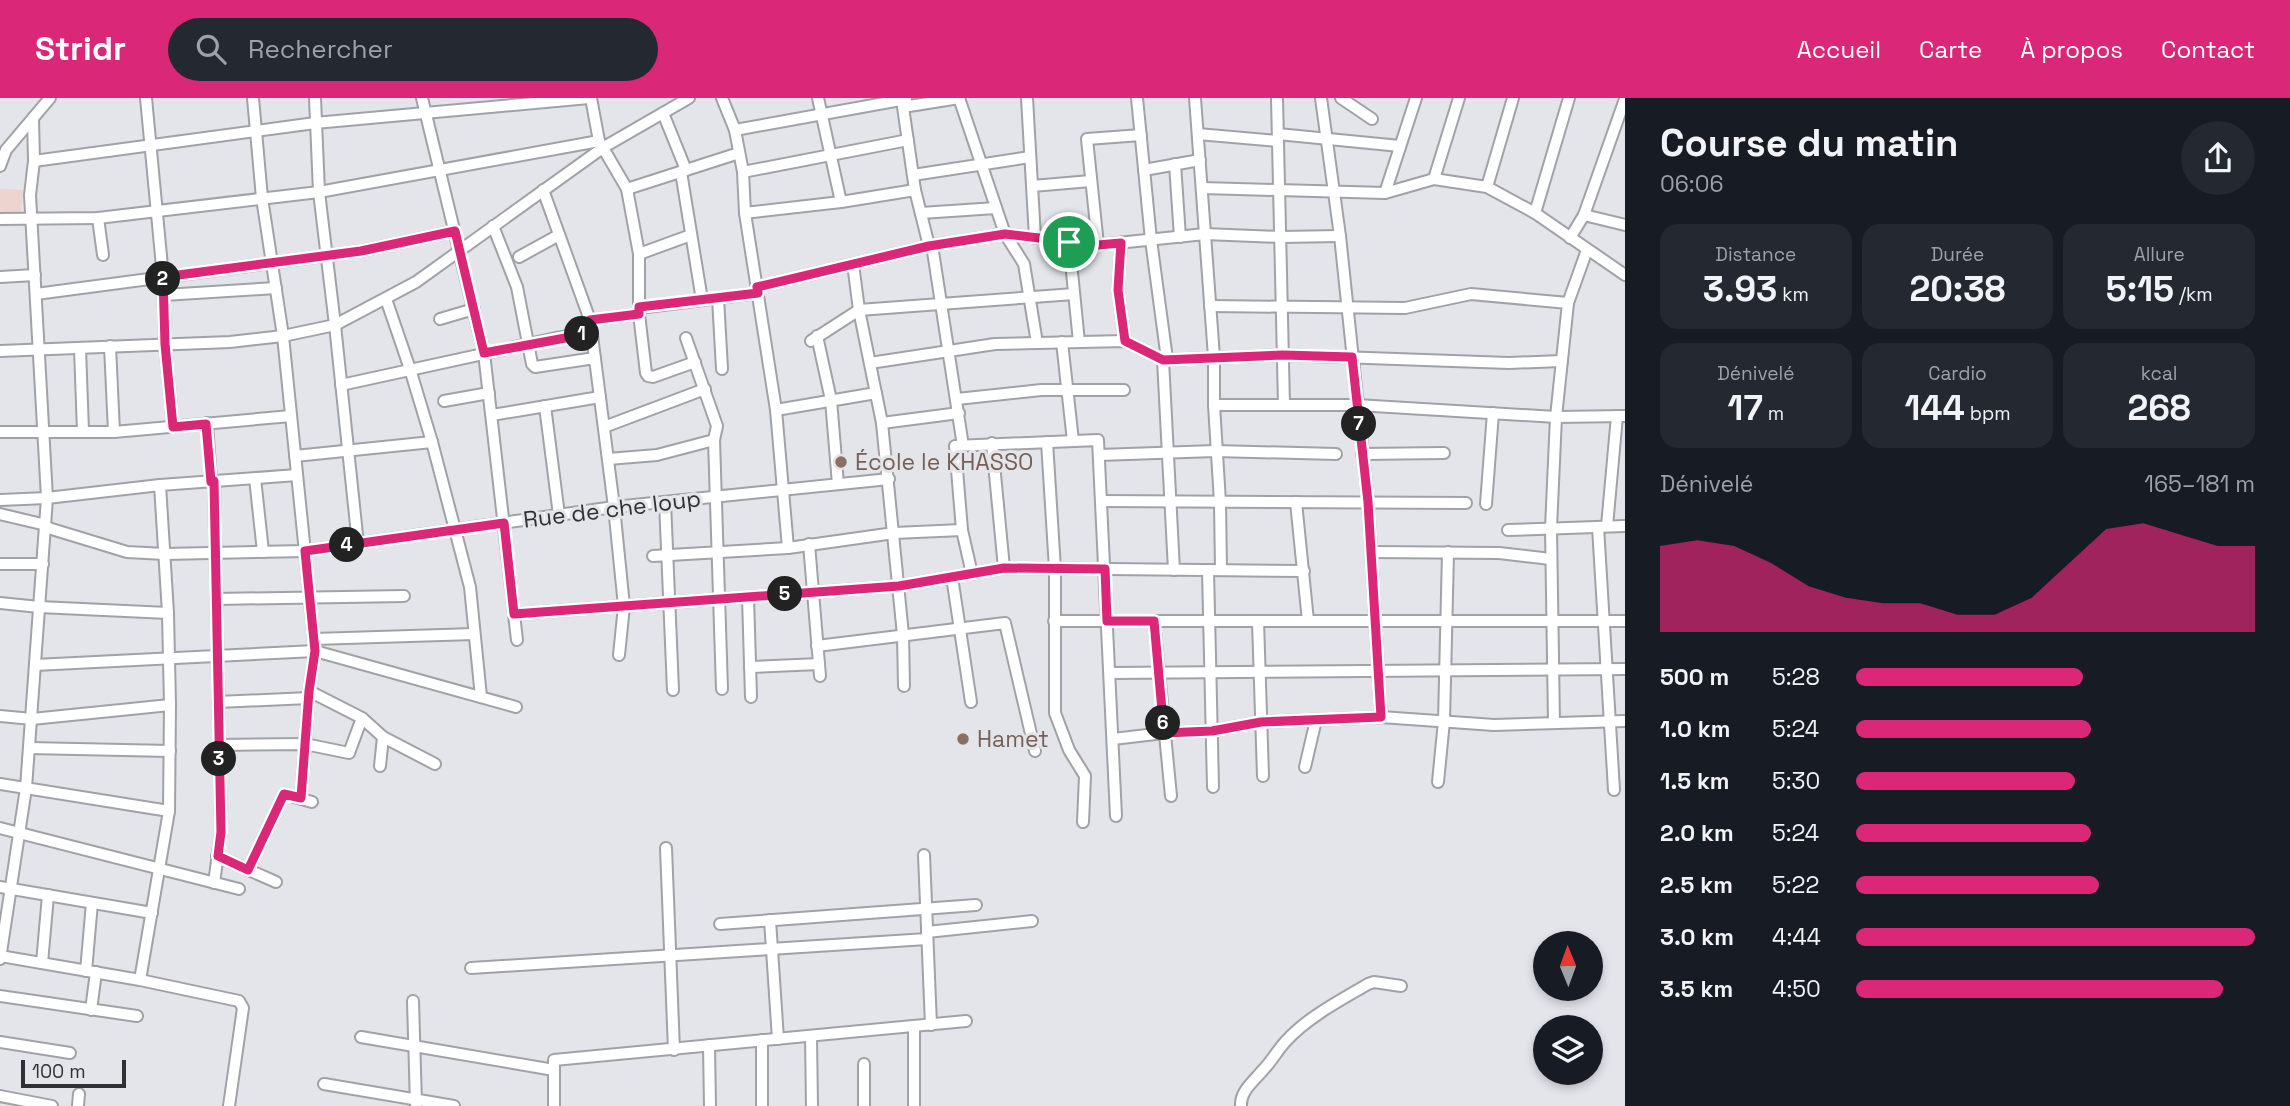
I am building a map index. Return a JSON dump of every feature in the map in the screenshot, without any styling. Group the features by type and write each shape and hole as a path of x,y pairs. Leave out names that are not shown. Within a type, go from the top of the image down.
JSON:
{"street":[{"path":"0,166 3,150 50,98"},
{"path":"146,98 163,277 165,344 173,427"},
{"path":"248,870 284,794 306,800 305,744 315,645 283,336 262,198 253,98"},
{"path":"315,98 318,192 358,544"},
{"path":"422,98 484,353 517,640"},
{"path":"34,161 315,123 590,98 602,144 626,189 639,254 639,311 648,376 653,377 695,362"},
{"path":"0,351 230,342 283,336 335,325 416,282 602,144 689,98"},
{"path":"722,98 735,130 743,172 745,213 776,410 788,548"},
{"path":"818,98 841,202"},
{"path":"735,130 907,101 959,98 1005,234 1024,264 1037,343"},
{"path":"1027,98 1035,238"},
{"path":"1137,98 1165,360 1174,570"},
{"path":"1195,98 1214,358 1221,570"},
{"path":"1277,98 1284,405"},
{"path":"1321,98 1340,236 1368,502 1381,717"},
{"path":"1341,98 1372,119"},
{"path":"1385,192 1416,98"},
{"path":"1434,179 1460,98"},
{"path":"1487,187 1513,98"},
{"path":"1535,214 1569,98"},
{"path":"1570,238 1584,215 1625,99"},
{"path":"907,101 903,107 915,190 943,304 964,446"},
{"path":"663,113 684,171 702,300"},
{"path":"33,118 34,161 30,195 47,498 26,788 19,833 5,888 0,957 140,980 239,1001 243,1004 229,1106"},
{"path":"1198,134 1325,138 1400,146"},
{"path":"1098,245 1087,139 1141,135"},
{"path":"743,172 908,140"},
{"path":"0,219 98,218 318,192 602,144"},
{"path":"626,189 739,153"},
{"path":"913,175 1030,157"},
{"path":"1144,170 1200,160"},
{"path":"1175,164 1180,237"},
{"path":"1202,188 1385,192 1434,179 1487,187 1535,214 1625,275"},
{"path":"1032,186 1091,181"},
{"path":"543,190 590,320 624,606 618,655"},
{"path":"745,213 915,190"},
{"path":"921,213 996,208"},
{"path":"1584,215 1625,225"},
{"path":"98,218 103,255"},
{"path":"493,226 517,287 530,359 535,367 595,358"},
{"path":"36,294 361,251 455,231"},
{"path":"590,320 757,290 930,246 1005,234 1098,245 1205,234 1340,236"},
{"path":"519,257 559,235"},
{"path":"639,254 691,236"},
{"path":"1069,242 1079,342"},
{"path":"1121,243 1118,290 1125,341"},
{"path":"1554,723 1551,528 1556,417 1568,303 1587,250"},
{"path":"853,264 859,310 882,423 889,479 903,635 904,686"},
{"path":"0,276 34,275"},
{"path":"163,295 276,288"},
{"path":"838,484 831,400 814,339 859,310 1074,294"},
{"path":"1210,306 1405,308 1471,294 1568,303"},
{"path":"718,298 722,369"},
{"path":"386,299 432,442 470,587 481,697"},
{"path":"440,318 474,309"},
{"path":"341,384 527,344 592,333"},
{"path":"686,338 717,426 714,440 723,689"},
{"path":"870,363 995,344 1125,341 1165,360 1283,355 1509,363 1562,361"},
{"path":"1062,342 1073,441"},
{"path":"110,346 114,432"},
{"path":"80,348 83,432"},
{"path":"604,427 705,389"},
{"path":"957,399 1041,390 1124,390"},
{"path":"444,401 489,393"},
{"path":"776,410 876,393"},
{"path":"492,415 600,397"},
{"path":"1214,405 1357,405 1556,417 1621,416 1602,527 1604,621 1614,790"},
{"path":"545,406 559,515"},
{"path":"882,423 959,413"},
{"path":"1486,504 1493,413"},
{"path":"0,432 114,432 291,415"},
{"path":"206,424 216,553 218,655 221,832 214,883"},
{"path":"608,460 657,455 714,440"},
{"path":"972,574 962,530 955,446 1098,440 1116,816"},
{"path":"295,456 432,442"},
{"path":"1047,442 1055,569 1055,713 1069,750 1085,776 1083,822"},
{"path":"992,443 1004,568"},
{"path":"1099,455 1215,451 1336,454"},
{"path":"1362,454 1444,453"},
{"path":"0,500 297,475"},
{"path":"255,478 263,552"},
{"name":"Rue de che loup","path":"0,514 127,552 165,554 305,551 614,507 889,479"},
{"path":"140,980 169,811 168,613 160,485"},
{"path":"1101,501 1466,503"},
{"path":"666,502 673,690"},
{"path":"1296,502 1308,621"},
{"path":"1508,530 1625,526"},
{"path":"653,556 788,548 894,533 962,530"},
{"path":"809,544 820,676"},
{"path":"1371,552 1499,553 1551,559"},
{"path":"1438,782 1444,721 1448,552"},
{"path":"0,564 43,564"},
{"path":"514,614 899,586 1004,568 1304,571"},
{"path":"1208,570 1213,787"},
{"path":"952,577 971,702"},
{"path":"216,599 404,596"},
{"path":"748,597 751,697"},
{"path":"0,603 168,613"},
{"path":"1055,621 1625,621"},
{"path":"1154,621 1171,796"},
{"path":"1258,621 1263,776"},
{"path":"817,646 1005,623 1035,751"},
{"path":"35,665 218,655 474,634"},
{"path":"315,645 516,707"},
{"path":"750,667 819,664"},
{"path":"1110,673 1625,670"},
{"path":"218,702 309,694 362,718 383,737 435,764"},
{"path":"0,716 32,719 170,705"},
{"path":"1113,738 1212,731 1261,722 1381,717 1494,725 1625,721"},
{"path":"219,745 305,744 349,753 362,718"},
{"path":"1305,767 1316,720"},
{"path":"380,766 383,737"},
{"path":"29,748 170,751"},
{"path":"0,784 169,811"},
{"path":"0,828 239,889"},
{"path":"666,848 674,1050"},
{"path":"923,855 932,1025"},
{"path":"218,856 276,882"},
{"path":"5,888 152,913"},
{"path":"42,963 48,895"},
{"path":"91,1010 92,903"},
{"path":"720,924 976,905"},
{"path":"770,920 778,1039"},
{"path":"471,968 772,949 927,936 1032,921"},
{"path":"1241,1106 1243,1093 1294,1033 1368,984 1374,982 1401,986"},
{"path":"0,996 137,1016"},
{"path":"413,1001 416,1103"},
{"path":"554,1106 554,1060 966,1021"},
{"path":"914,1026 914,1106"},
{"path":"811,1036 812,1106"},
{"path":"361,1037 554,1070"},
{"path":"762,1040 762,1106"},
{"path":"0,1042 70,1053"},
{"path":"709,1045 709,1106"},
{"path":"864,1064 864,1106"},
{"path":"324,1084 416,1103 454,1106"},
{"path":"78,1106 79,1094"},
{"path":"0,1096 52,1106"}],"shaded area":[{"path":"0,189 23,190 21,214 0,215"}],"place":[{"name":"École le KHASSO","path":"841,462"},
{"name":"Hamet","path":"963,739"}],"route":[{"path":"455,231 484,353 592,333 590,320 639,314 639,307 758,293 757,287 929,246 1005,234 1069,242 1098,245 1121,243 1118,290 1125,341 1163,360 1283,355 1352,357 1368,502 1381,717 1261,722 1212,731 1164,733 1154,621 1107,621 1105,569 1004,568 899,586 514,614 504,523 305,551 315,651 309,691 301,798 284,794 248,870 218,856 221,832 214,481 211,482 206,424 173,427 165,344 163,277 361,251 455,231"}]}
